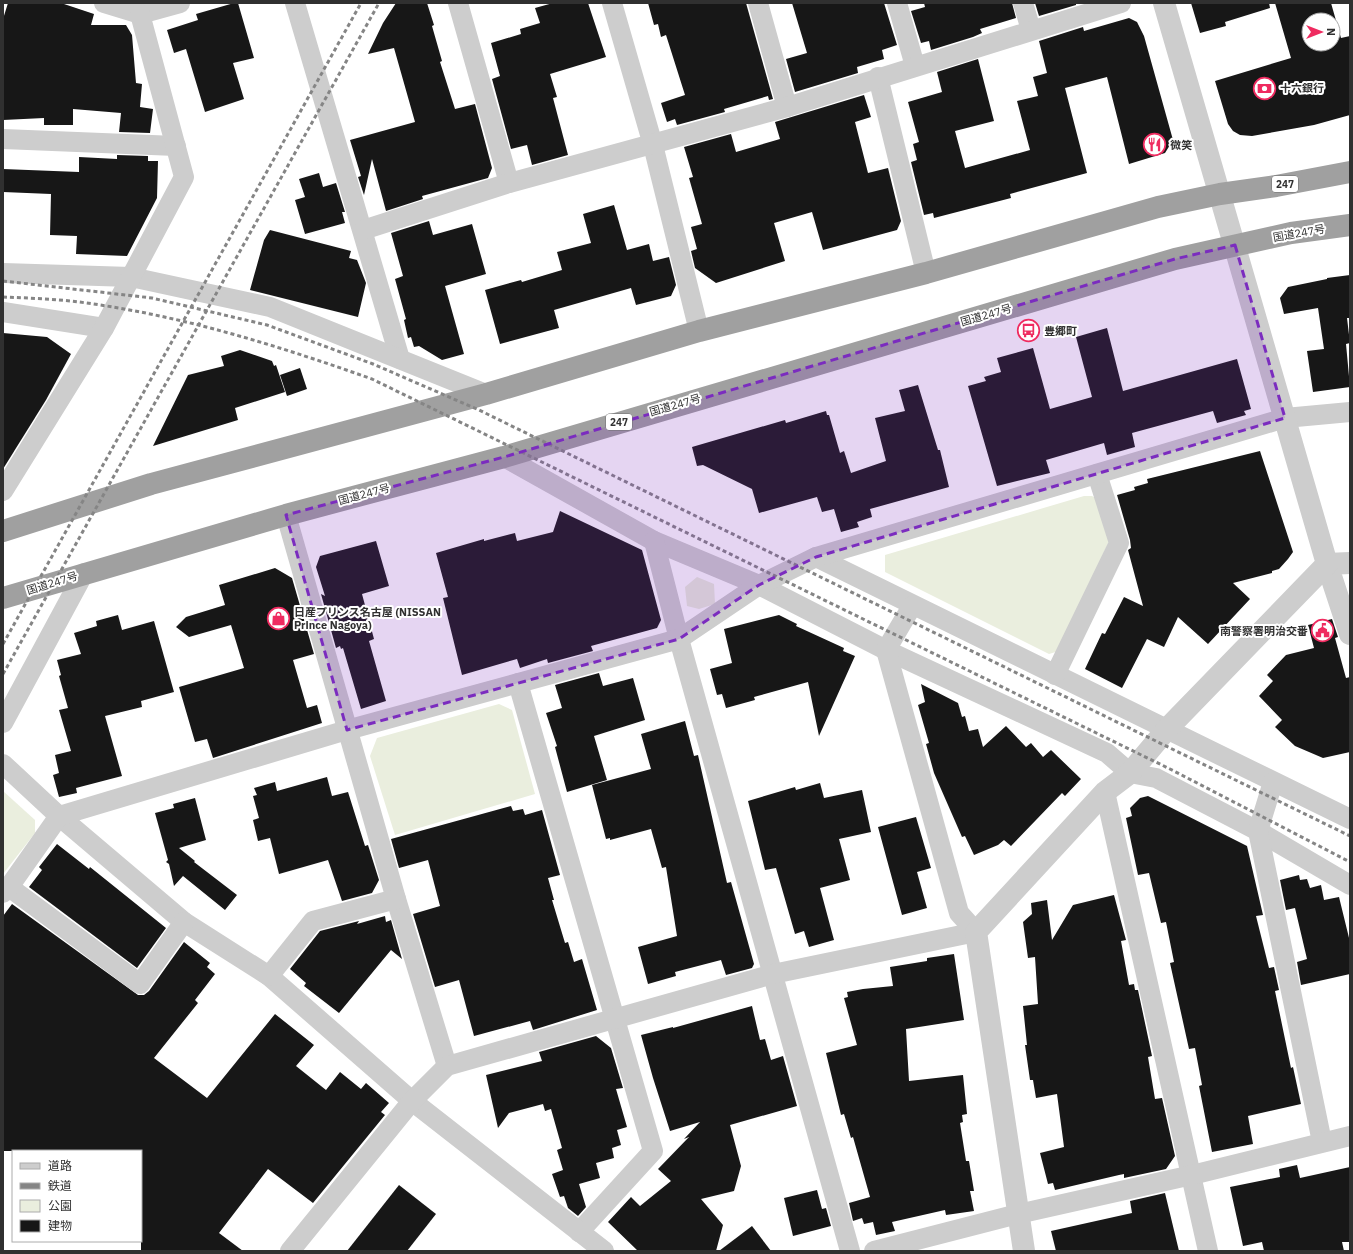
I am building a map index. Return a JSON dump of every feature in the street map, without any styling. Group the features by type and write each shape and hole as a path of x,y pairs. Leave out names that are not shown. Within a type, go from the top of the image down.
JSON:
{"highway":[{"name":"247","path":"3,531 151,484 486,394 699,331 926,273 1158,207 1220,194 1276,186 1350,172"},
{"name":"国道247号","path":"3,598 286,515 504,457 1175,259 1291,233 1350,225"}],"street":[{"path":"104,3 140,14 180,3"},
{"path":"295,3 400,359"},
{"path":"458,3 509,183"},
{"path":"612,3 653,145 699,331"},
{"path":"758,3 787,106"},
{"path":"897,3 915,66"},
{"path":"1023,3 1031,30"},
{"path":"363,230 509,183 653,145 787,106 1121,3"},
{"path":"1164,3 1327,564 1350,634"},
{"path":"3,490 104,328 184,177 140,14"},
{"path":"878,78 926,273"},
{"path":"3,139 176,146"},
{"path":"3,273 131,277 270,307 486,394"},
{"path":"3,312 104,328"},
{"path":"184,922 140,984 6,890 59,816 347,730 679,639 759,585 816,557 1285,418 1350,412"},
{"path":"504,457 654,541 759,585 886,650 1107,753 1130,773 1156,778 1258,831 1350,885"},
{"path":"1055,675 1119,543 1098,474"},
{"path":"286,515 396,899 446,1066"},
{"path":"654,541 679,639 850,1251"},
{"path":"816,557 912,606 1350,818"},
{"path":"290,1251 412,1101 446,1066 773,974 976,932 1105,792 1130,773 1167,730 1327,564 1350,563"},
{"path":"3,723 84,574"},
{"path":"912,606 886,650 959,913 976,932 1024,1251"},
{"path":"518,683 653,1151 580,1232"},
{"path":"3,764 59,816 184,922 269,976 412,1101 604,1251"},
{"path":"1273,782 1258,831 1322,1142"},
{"path":"1105,792 1208,1251"},
{"path":"269,976 313,921 396,899"},
{"path":"874,1251 1018,1214 1192,1175 1350,1136"}],"highlighted area":[{"path":"1235,245 1285,418 816,557 759,585 679,639 347,730 286,515 504,457 1175,259"}],"green space":[{"path":"1084,496 1092,496 1100,501 1109,541 1059,651 1049,654 885,572 885,555"},
{"path":"697,577 714,584 715,604 699,609 687,606 685,587"},
{"path":"499,704 512,710 535,794 395,835 370,756 377,738"},
{"path":"3,791 35,820 35,833 3,874"}],"building":[{"path":"8,3 61,3 94,14 91,25 126,25 132,35 136,83 142,84 140,107 153,109 150,133 119,132 121,113 73,109 73,125 44,125 44,118 3,120 3,19"},
{"path":"238,3 254,58 233,63 244,99 205,112 186,49 174,53 167,30 198,20 196,14"},
{"path":"396,3 427,3 434,25 432,26 442,61 440,62 455,109 475,104 492,168 488,178 422,196 423,199 386,211 372,159 364,195 358,177 361,176 350,140 415,122 394,48 368,54 383,23"},
{"path":"553,3 588,3 606,57 550,74 557,97 553,98 568,155 532,165 527,145 511,149 492,79 500,76 491,43 521,34 520,29 540,23 535,8"},
{"path":"648,3 746,3 773,99 769,100 768,96 724,109 725,112 677,125 675,119 667,122 661,103 685,95 666,35 661,37 658,24 654,25"},
{"path":"792,3 884,3 897,45 882,50 884,59 857,67 858,73 795,92 786,59 807,53"},
{"path":"924,3 1012,3 1016,18 980,29 982,33 973,37 931,50 929,41 921,43 911,11 925,7"},
{"path":"1035,3 1076,3 1076,5 1039,16"},
{"path":"1191,3 1269,3 1270,8 1225,22 1226,26 1200,33"},
{"path":"1275,3 1331,3 1334,12 1301,12 1301,52 1341,52 1341,38 1350,36 1350,115 1314,125 1252,136 1240,135 1233,131 1228,124 1215,81 1291,58"},
{"path":"1129,18 1137,22 1144,36 1173,140 1165,153 1129,164 1107,77 1065,88 1087,173 1010,194 1011,198 934,218 933,213 924,215 911,162 917,160 913,144 919,142 908,102 942,92 937,72 978,59 994,121 955,131 965,168 1030,150 1017,101 1038,96 1033,77 1047,73 1039,41 1083,27 1084,31"},
{"path":"864,95 871,117 855,122 868,173 888,168 901,221 897,230 823,250 812,212 774,223 785,261 716,283 695,268 691,251 697,249 691,227 702,224 689,178 693,177 684,147 731,134 736,152 780,139 775,122"},
{"path":"117,155 148,156 148,161 158,161 157,198 127,256 76,254 77,236 50,235 51,194 3,192 3,169 79,172 79,157 117,159"},
{"path":"319,173 323,187 336,183 345,212 342,212 345,223 305,234 295,200 305,197 299,179"},
{"path":"614,205 627,250 649,244 653,261 669,257 676,285 671,296 636,305 631,288 554,310 559,328 500,344 485,290 521,280 522,282 562,270 557,252 591,243 583,214"},
{"path":"429,221 433,235 472,224 486,274 445,286 464,354 442,360 419,346 414,347 411,337 408,338 404,320 406,319 395,279 403,276 391,233"},
{"path":"270,230 351,251 349,258 357,260 366,283 358,317 250,290 264,240"},
{"path":"1350,275 1350,318 1347,318 1350,343 1346,344 1350,387 1313,392 1307,351 1324,349 1318,308 1284,314 1280,298 1288,287 1327,278"},
{"path":"1107,328 1123,391 1237,359 1251,409 1244,411 1246,415 1217,423 1213,411 1132,433 1135,447 1107,455 1104,443 1046,460 1050,473 997,486 968,386 986,381 984,377 1001,372 997,358 1033,348 1050,409 1092,397 1076,337"},
{"path":"3,333 47,337 71,354 46,400 3,469"},
{"path":"240,350 272,361 274,366 276,365 285,392 235,408 238,420 153,446 188,375 224,366 221,356"},
{"path":"300,368 307,389 287,396 280,375"},
{"path":"918,385 938,450 940,450 949,487 870,509 872,517 857,522 859,527 841,532 834,509 822,512 817,497 759,513 752,489 703,465 697,466 692,447 785,420 786,423 826,411 827,415 829,415 840,453 844,451 851,473 886,461 875,418 905,411 899,390"},
{"path":"1260,451 1293,552 1288,559 1279,569 1272,571 1272,573 1233,583 1250,599 1208,644 1178,617 1164,647 1147,639 1122,688 1085,669 1102,633 1105,634 1124,597 1143,606 1128,550 1131,548 1130,540 1117,495 1135,490 1134,487 1148,483 1147,479"},
{"path":"560,511 642,550 661,620 657,628 591,646 593,651 548,663 547,659 520,668 517,659 462,675 443,598 448,597 436,553 484,539 484,541 515,533 517,541 553,532"},
{"path":"376,541 389,586 362,594 374,639 369,641 386,701 361,709 343,648 341,649 340,646 336,648 321,594 325,596 316,567 320,556"},
{"path":"275,568 292,578 314,654 293,660 307,708 317,705 322,723 213,758 207,739 195,742 179,687 244,668 231,625 189,637 176,627 186,617 225,605 219,585"},
{"path":"118,615 122,630 154,621 174,692 141,701 142,707 105,716 122,776 76,788 77,793 59,797 53,775 59,773 55,755 71,751 59,710 68,708 59,676 61,675 57,660 81,654 74,633 97,626 96,621"},
{"path":"779,615 797,624 796,626 844,648 843,651 855,656 819,736 808,682 754,697 755,700 726,708 722,694 717,695 710,669 732,663 724,629"},
{"path":"1332,619 1338,637 1335,638 1346,678 1350,677 1350,752 1323,758 1295,746 1275,727 1282,720 1259,696 1273,681 1267,675 1286,655 1314,648 1308,625"},
{"path":"599,673 603,686 633,678 645,720 594,736 607,780 567,792 555,747 557,746 546,713 562,708 555,685"},
{"path":"921,684 958,703 962,717 965,716 969,731 978,729 983,747 1006,726 1026,747 1031,743 1043,757 1051,750 1081,779 1065,796 1062,793 1011,846 1004,840 998,845 974,855 965,836 962,837 934,773 926,744 929,743 918,705 925,702"},
{"path":"685,721 694,756 698,755 727,883 731,882 754,964 752,968 726,975 721,960 675,972 676,976 648,984 638,947 677,936 666,867 662,868 651,829 610,840 610,838 606,839 592,785 651,769 641,734"},
{"path":"327,777 332,796 348,792 365,846 368,845 379,880 372,893 342,901 328,860 279,874 270,838 258,841 253,820 259,818 253,796 257,795 254,788 275,782 277,791"},
{"path":"820,783 824,798 862,790 871,832 839,839 850,880 820,888 834,940 809,947 804,931 795,934 776,868 765,870 748,801 795,787 796,790"},
{"path":"1148,796 1247,846 1263,915 1256,916 1269,968 1274,967 1279,990 1275,991 1291,1068 1293,1067 1301,1104 1248,1116 1253,1144 1212,1152 1199,1086 1202,1085 1195,1048 1189,1049 1170,963 1174,962 1166,922 1161,923 1149,873 1138,875 1126,818 1132,816 1130,808 1140,798"},
{"path":"195,798 206,840 179,848 195,861 194,862 237,895 225,910 183,876 174,886 169,864 166,862 168,860 155,813 174,808 173,804"},
{"path":"511,806 513,811 523,809 525,815 542,810 560,875 548,878 554,900 552,900 565,943 568,942 574,962 582,959 597,1010 533,1030 530,1021 474,1036 459,980 435,987 413,914 440,906 428,860 399,868 391,839"},
{"path":"916,817 931,868 917,872 927,908 902,915 878,827"},
{"path":"57,844 89,869 90,867 166,928 137,968 29,887 42,870 39,867"},
{"path":"1299,875 1300,880 1307,879 1310,888 1321,885 1324,900 1339,897 1350,942 1350,974 1301,985 1297,962 1307,959 1295,908 1286,910 1280,880"},
{"path":"1114,895 1126,940 1121,941 1129,985 1134,984 1135,990 1138,990 1152,1056 1148,1057 1155,1099 1162,1098 1175,1156 1166,1169 1124,1178 1124,1174 1055,1190 1053,1183 1048,1184 1040,1153 1064,1147 1057,1094 1036,1098 1033,1080 1030,1080 1025,1045 1027,1045 1023,1006 1038,1004 1035,957 1028,958 1023,922 1032,914 1031,903 1047,900 1052,940 1073,905"},
{"path":"12,904 138,995 144,995 149,991 184,942 210,963 207,967 215,974 195,1000 198,1003 154,1058 207,1098 275,1014 314,1045 296,1066 326,1090 340,1072 361,1089 366,1083 389,1103 381,1112 385,1115 313,1203 268,1169 219,1233 243,1251 141,1251 142,1150 3,1151 3,916"},
{"path":"385,916 386,922 391,920 402,959 391,950 339,1013 304,986 306,983 290,969 320,931 359,921 357,924"},
{"path":"954,954 964,1020 906,1029 909,1081 963,1075 967,1114 962,1115 963,1122 960,1123 966,1161 969,1161 974,1191 970,1191 974,1211 946,1215 945,1210 892,1222 895,1231 876,1235 873,1222 864,1224 862,1218 853,1221 849,1203 870,1197 853,1137 851,1138 844,1114 841,1115 826,1053 857,1045 844,998 848,997 847,992 893,986 890,967 927,961 927,958"},
{"path":"752,1006 760,1040 765,1039 771,1060 783,1056 797,1106 730,1125 741,1166 734,1191 701,1199 723,1225 716,1251 638,1251 608,1222 631,1197 640,1206 671,1181 658,1169 689,1137 684,1139 700,1122 670,1131 641,1035 673,1028"},
{"path":"596,1036 611,1048 623,1088 616,1089 627,1127 617,1130 621,1145 612,1148 614,1158 596,1163 600,1178 579,1184 586,1207 578,1216 568,1208 564,1196 560,1197 552,1174 563,1170 557,1150 562,1148 551,1109 545,1111 543,1104 509,1113 498,1128 486,1075 542,1061 539,1052"},
{"path":"1297,1165 1300,1178 1350,1167 1350,1242 1342,1242 1344,1251 1264,1251 1262,1242 1243,1246 1230,1187 1280,1177 1279,1169"},
{"path":"399,1185 436,1214 407,1251 347,1251"},
{"path":"817,1190 822,1209 826,1208 831,1226 793,1236 784,1198"},
{"path":"1165,1193 1179,1251 1056,1251 1051,1231 1132,1213 1130,1201"},
{"path":"752,1226 771,1251 719,1251"}],"railway":[{"path":"3,644 361,3"},
{"path":"3,674 379,3"},
{"path":"3,281 152,298 267,325 373,364 479,410 1350,836"},
{"path":"3,297 79,302 191,323 300,354 372,379 1170,769 1350,862"}],"place":[{"name":"十六銀行","path":"1264,88"},
{"name":"微笑","path":"1154,145"},
{"name":"豊郷町","path":"1029,331"},
{"name":"日産プリンス名古屋 (NISSAN Prince Nagoya)","path":"278,618"},
{"name":"南警察署明治交番","path":"1323,631"}]}
